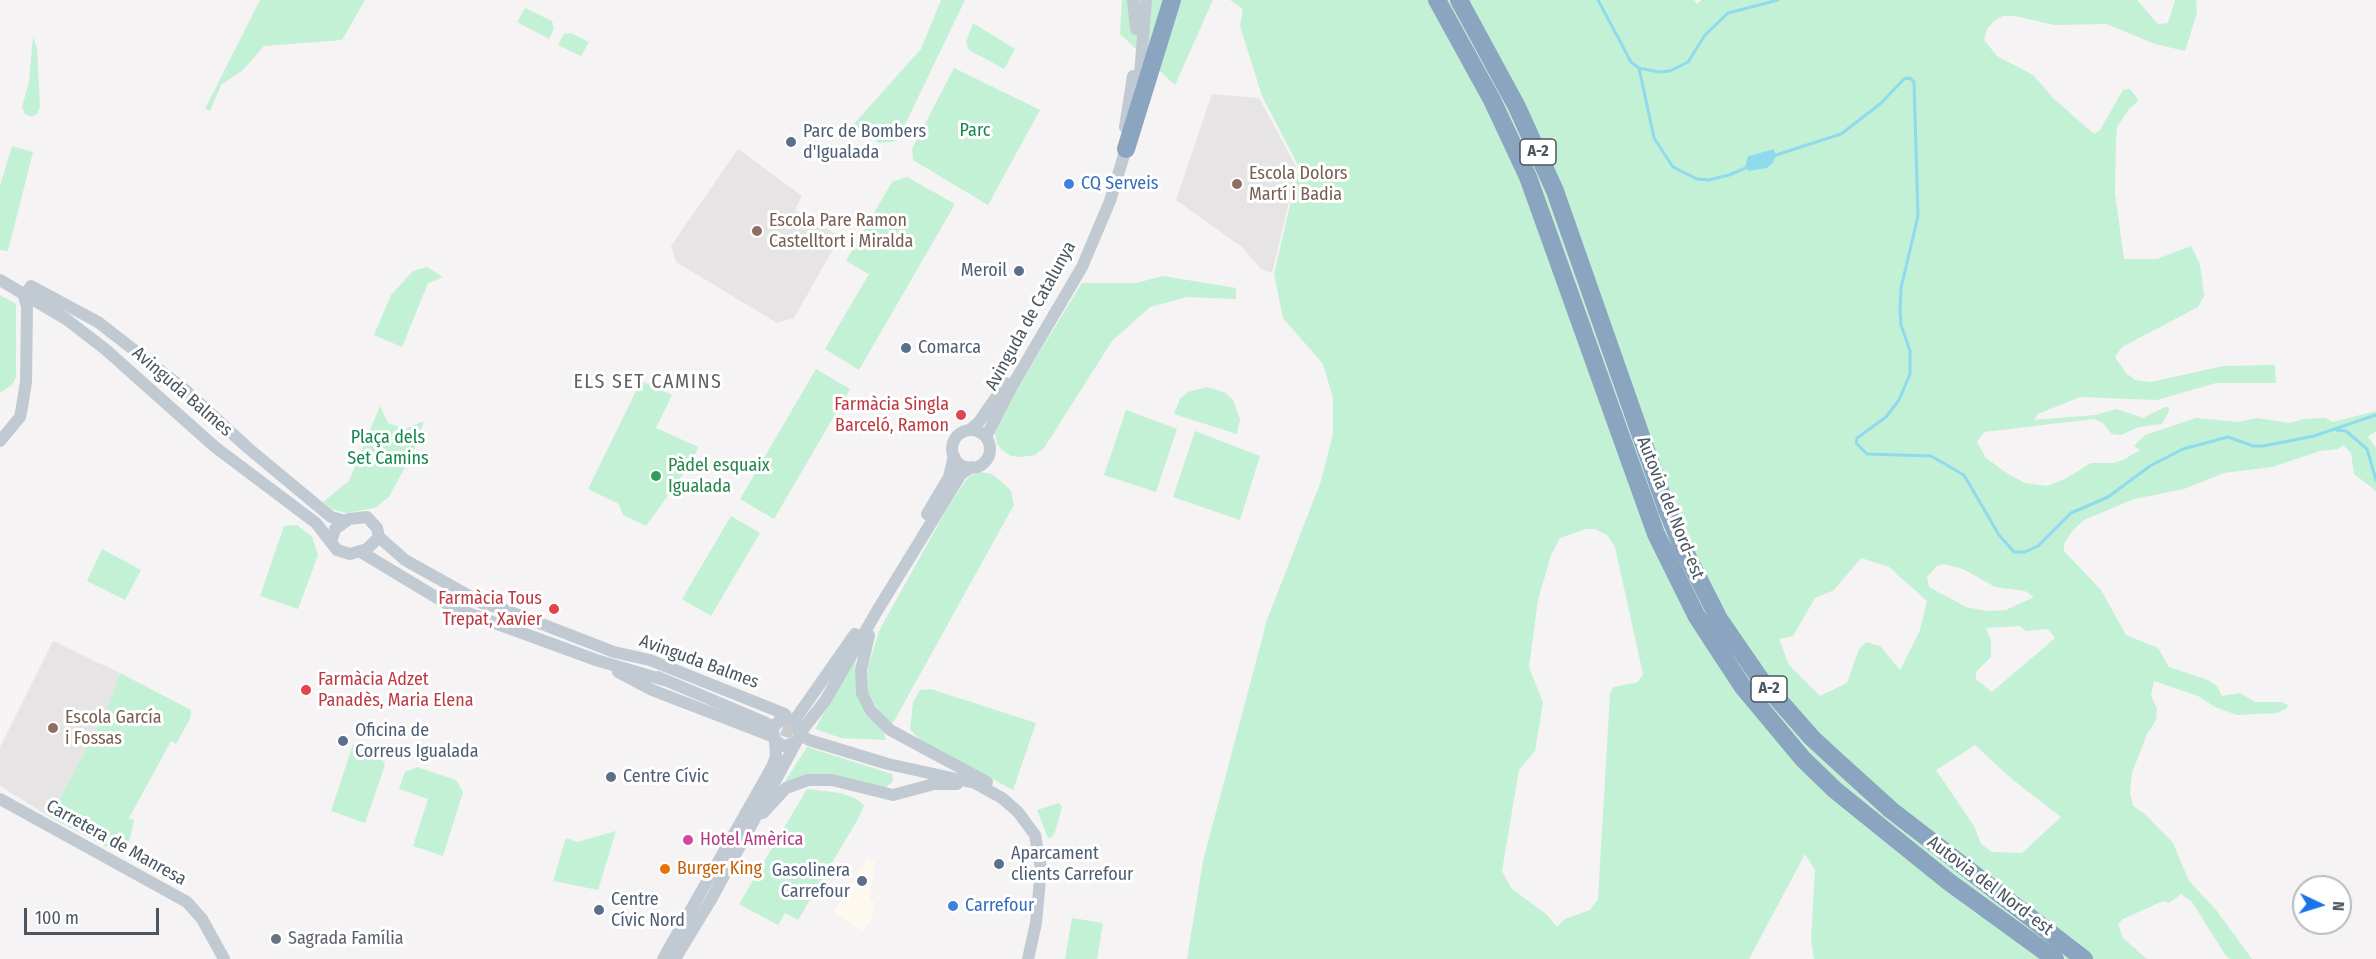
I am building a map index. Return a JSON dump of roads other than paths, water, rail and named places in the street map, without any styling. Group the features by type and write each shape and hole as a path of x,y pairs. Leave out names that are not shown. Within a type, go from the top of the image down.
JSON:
{"highway":[{"path":"1126,148 1172,0"},
{"name":"Autovia del Nord-est","path":"1459,0 1517,107 1555,191 1667,510 1685,553 1719,619 1761,680 1812,738 1836,761 1891,810 2084,959"},
{"name":"Autovia del Nord-est","path":"1438,2 1492,100 1528,177 1573,295 1646,509 1676,578 1712,641 1743,687 1803,759 1835,790 1949,882 2055,959"}],"street":[{"name":"Avinguda de Catalunya","path":"970,430 979,422 1012,374 1082,253 1104,203 1120,149 1132,92 1136,28 1133,0"},
{"name":"Avinguda de Catalunya","path":"986,437 1012,386 1082,267 1110,201 1126,148 1138,92 1146,0"},
{"name":"Avinguda Balmes","path":"0,280 98,322 184,389 248,448 325,512 346,521"},
{"path":"0,441 20,417 26,382 27,291"},
{"name":"Avinguda Balmes","path":"27,291 105,349 215,447 316,524 331,542"},
{"path":"663,959 772,767 776,756 773,731 776,723 791,720 835,664 889,580 949,477 955,440 961,433 970,430 979,431 989,443 989,455 984,463 961,474 804,736 793,744 783,746 775,739"},
{"path":"954,456 962,465 972,467"},
{"path":"367,517 375,524 379,537 372,546 361,552 341,553 331,542 335,529 346,521 367,517"},
{"name":"Avinguda Balmes","path":"379,537 394,553 459,592 482,603 595,645 664,680"},
{"name":"Avinguda Balmes","path":"361,552 454,608 596,660 664,680"},
{"path":"877,611 861,670 862,693 871,711 880,722 902,737 983,778 998,796"},
{"name":"Avinguda Balmes","path":"595,645 650,660 785,714 791,720"},
{"name":"Avinguda Balmes","path":"596,660 652,690 775,739"},
{"path":"664,680 764,722"},
{"path":"791,720 804,736 888,764 975,783 998,796 1018,812 1035,835 1039,849 1041,887 1028,959"},
{"path":"675,959 750,827 793,744"},
{"path":"750,827 786,788 808,780 832,780 893,795 934,784 975,783"},
{"name":"Carretera de Manresa","path":"0,799 187,902 202,919 224,959"}],"water":[{"path":"1774,149 1776,155 1773,163 1767,168 1749,171 1745,168 1748,156"}],"waterway":[{"path":"1598,0 1631,62 1639,68 1659,72 1670,71 1688,62 1705,35 1728,13 1778,0"},
{"path":"1639,68 1654,138 1673,167 1697,179 1709,180 1748,167"},
{"path":"1773,156 1841,134 1880,104 1904,79 1910,78 1914,82 1918,216 1901,288 1900,310 1901,325 1910,351 1910,374 1899,400 1886,417 1857,438 1856,443 1867,454 1931,456 1964,475 1999,535 2014,552 2025,552 2038,546 2071,513 2108,497 2150,466 2183,449 2228,437 2253,446 2263,446 2314,436 2376,415"},
{"path":"2337,430 2346,431 2367,449 2376,480"}],"tunnel":[{"path":"765,723 808,739"}],"place":[{"name":"Parc de Bombers d'Igualada","path":"791,142"},
{"name":"CQ Serveis","path":"1069,184"},
{"name":"Escola Dolors Martí i Badia","path":"1237,184"},
{"name":"Escola Pare Ramon Castelltort i Miralda","path":"757,231"},
{"name":"Meroil","path":"1019,271"},
{"name":"Comarca","path":"906,348"},
{"name":"Farmàcia Singla Barceló, Ramon","path":"961,415"},
{"name":"Pàdel esquaix Igualada","path":"656,476"},
{"name":"Farmàcia Tous Trepat, Xavier","path":"554,609"},
{"name":"Farmàcia Adzet Panadès, Maria Elena","path":"306,690"},
{"name":"Escola García i Fossas","path":"53,728"},
{"name":"Oficina de Correus Igualada","path":"343,741"},
{"name":"Centre Cívic","path":"611,777"},
{"name":"Hotel Amèrica","path":"688,840"},
{"name":"Aparcament clients Carrefour","path":"999,864"},
{"name":"Burger King","path":"665,869"},
{"name":"Gasolinera Carrefour","path":"862,881"},
{"name":"Carrefour","path":"953,906"},
{"name":"Centre Cívic Nord","path":"599,910"},
{"name":"Sagrada Família","path":"276,939"}],"district":[{"name":"ELS SET CAMINS","path":"648,382"}],"park label":[{"name":"Parc","path":"975,131"},
{"name":"Plaça dels Set Camins","path":"388,448"}]}
